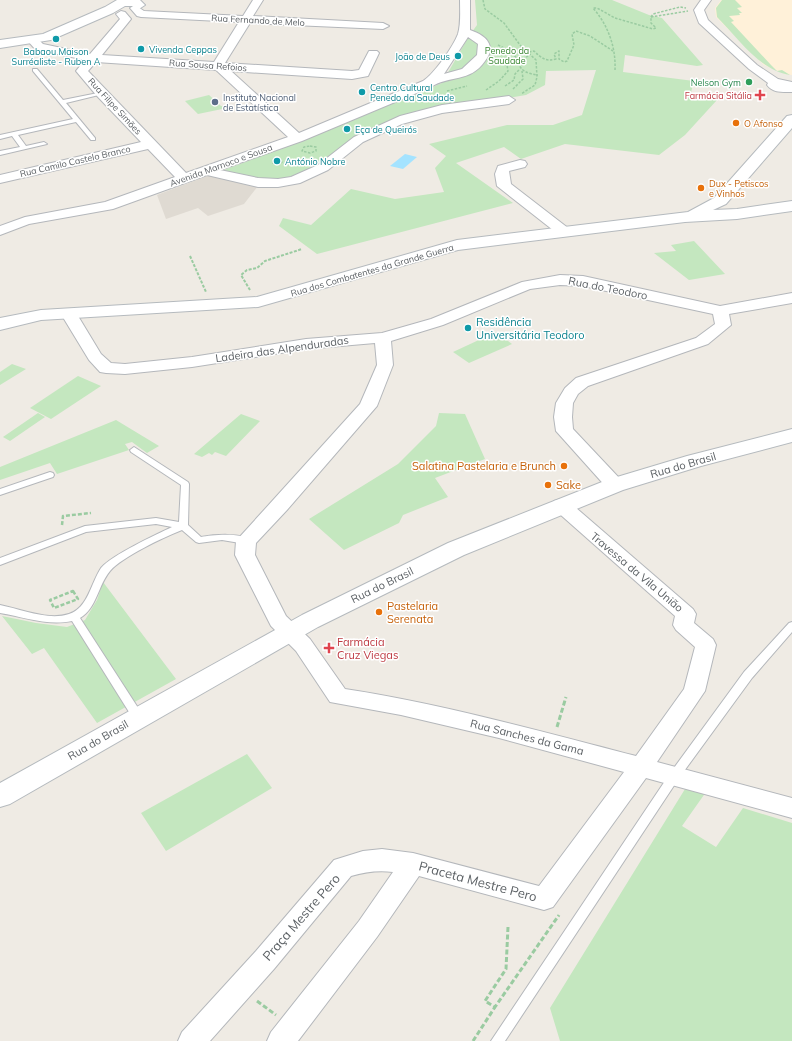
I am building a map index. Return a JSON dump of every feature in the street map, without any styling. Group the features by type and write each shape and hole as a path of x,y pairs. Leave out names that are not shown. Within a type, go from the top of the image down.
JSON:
{"main road":[{"path":"0,44 46,37 81,23 130,7"},
{"path":"724,209 732,188 792,119"},
{"path":"732,188 745,202 768,209"},
{"name":"Rua dos Combatentes da Grande Guerra","path":"0,324 35,316 258,302 458,245 685,217 724,209 768,209 792,206"},
{"name":"Rua do Brasil","path":"0,796 290,632 456,549 561,505 615,485 694,461 792,435"}],"street":[{"path":"258,0 218,65 297,138"},
{"path":"436,78 464,32 465,0"},
{"path":"706,0 699,10 703,21 754,68 776,83 785,82 792,87"},
{"name":"Rua Fernando de Melo","path":"130,7 246,19 383,26"},
{"name":"Rua Filipe Simões","path":"130,7 82,71 101,93 184,179"},
{"path":"464,32 473,34 480,38 484,43 486,48 481,60"},
{"name":"Rua Sousa Refoios","path":"33,40 39,47 92,58 218,65 352,75 364,73 373,53"},
{"name":"Avenida Marnoco e Sousa","path":"0,231 25,221 108,206 207,171 297,138 427,84 436,78 451,77 466,72 481,60"},
{"path":"207,171 263,183 287,183 297,180 319,169 342,154 347,147 379,129 406,118 426,113 509,100"},
{"name":"Rua Camilo Castelo Branco","path":"0,179 151,144"},
{"path":"520,164 503,169 502,174 504,186 563,231"},
{"name":"Rua do Teodoro","path":"383,338 437,322 527,285 560,280 583,281 720,311 792,298"},
{"path":"615,485 565,431 562,422 565,402 569,392 574,386 582,382 702,341 723,325 720,311"},
{"name":"Ladeira das Alpenduradas","path":"70,314 95,357 106,368 125,369 192,362 306,344 383,338"},
{"path":"290,632 278,621 245,555 246,541 280,506 368,406 385,365 383,338"},
{"name":"Travessa da Vila União","path":"561,505 686,614 683,624 706,646 694,691 642,766"},
{"name":"Rua Sanches da Gama","path":"290,632 303,645 338,696 401,706 553,742 792,808"},
{"name":"Praceta Mestre Pero","path":"413,864 544,898 642,766"},
{"name":"Praça Mestre Pero","path":"192,1041 343,868 363,862 382,860 413,864"},
{"path":"287,1034 368,929 413,864"}],"lane":[{"path":"35,70 93,139"},
{"path":"62,102 101,93"},
{"path":"0,137 78,120"},
{"path":"14,134 24,148"},
{"path":"0,154 44,144"},
{"path":"134,450 185,484 183,526"},
{"path":"0,492 50,475"},
{"path":"0,562 84,529 156,521 183,526 199,540 222,537 246,541"},
{"path":"0,609 36,616 60,618 74,616 86,608 99,580 109,566 158,535 183,526"},
{"path":"74,616 138,717"},
{"path":"497,1041 675,775 748,675 792,626"}],"path":[{"path":"615,70 616,63 609,33 593,7 615,18 652,29 656,28 651,23 651,17"},
{"path":"651,17 653,14 680,7 699,10"},
{"path":"651,17 678,11 699,10"},
{"path":"517,64 529,53 534,51 543,60 552,61 556,59 554,54 559,51 559,59 564,62 566,61 574,45 572,34 576,31 590,36 613,52"},
{"path":"484,43 493,43 511,52 520,69 530,74 538,75"},
{"path":"481,60 504,63 508,67 508,71 499,81 481,92"},
{"path":"515,74 520,69"},
{"path":"481,89 485,87 488,88"},
{"path":"275,159 282,160 278,164 272,162 275,159"},
{"path":"246,284 241,275 246,270 257,268 265,260 302,249"},
{"path":"190,256 202,284"},
{"path":"62,538 63,516 91,513"},
{"path":"73,591 75,594 78,599 54,608 50,600 73,591"},
{"path":"553,742 566,697"},
{"path":"486,1001 506,969 508,927"},
{"path":"239,988 287,1034"},
{"path":"473,1041 495,1007"}],"shaded area":[{"path":"721,0 792,0 792,75 785,74 764,65 716,17 715,8"},
{"path":"207,176 258,186 244,204 208,216 198,208 166,219 157,195"}],"green space":[{"name":"Penedo da Saudade","path":"475,0 612,0 649,15 662,18 703,65 697,66 625,55 623,72 694,81 690,96 717,100 685,135 659,155 565,144 521,159 504,147 456,163 513,203 317,254 279,226 283,218 311,225 351,189 395,199 444,192 435,168 446,156 429,144 507,125 553,125 582,115 596,70 546,71 545,85 526,95 409,114 353,141 293,178 272,182 221,171 315,136 442,83 477,25"},
{"path":"722,0 735,0 742,7 737,8 742,13 739,13 740,15 729,16 734,21 731,22 777,71 759,60 750,52 717,17 716,8"},
{"path":"782,70 790,75 779,72 777,71"},
{"path":"209,95 221,106 227,108 198,114 185,101"},
{"path":"694,241 725,274 689,280 654,253 676,251 671,245"},
{"path":"496,332 512,344 469,363 453,352"},
{"path":"12,364 26,369 0,385 0,372"},
{"path":"78,376 101,386 51,419 30,408"},
{"path":"38,413 45,417 10,441 3,437"},
{"path":"439,413 465,414 485,459 435,478 448,497 403,515 399,523 344,550 309,519 398,464 436,426"},
{"path":"241,414 260,421 226,456 215,452 212,455 209,453 202,457 194,454"},
{"path":"116,420 159,446 147,453 132,442 125,444 129,450 57,474 50,463 0,480 0,467"},
{"path":"103,582 176,679 97,723 44,648 32,654 2,616 36,623 67,627 85,620 97,600"},
{"path":"247,754 272,788 166,851 141,813"},
{"path":"685,789 706,792 682,826 716,847 743,808 792,823 792,1041 560,1041 550,1008"}],"water":[{"path":"405,154 417,157 403,169 390,166"}],"place":[{"name":"Babaou Maison Surréaliste - Ruben A","path":"56,39"},
{"name":"Vivenda Ceppas","path":"141,49"},
{"name":"João de Deus","path":"458,56"},
{"name":"Nelson Gym","path":"749,82"},
{"name":"Centro Cultural Penedo da Saudade","path":"362,92"},
{"name":"Farmácia Sitália","path":"760,95"},
{"name":"Instituto Nacional de Estatística","path":"215,102"},
{"name":"O Afonso","path":"736,123"},
{"name":"Eça de Queirós","path":"347,129"},
{"name":"António Nobre","path":"277,161"},
{"name":"Dux - Petiscos e Vinhos","path":"701,188"},
{"name":"Residência Universitária Teodoro","path":"468,328"},
{"name":"Salatina Pastelaria e Brunch","path":"564,466"},
{"name":"Sake","path":"548,485"},
{"name":"Pastelaria Serenata","path":"379,612"},
{"name":"Farmácia Cruz Viegas","path":"329,648"}]}
